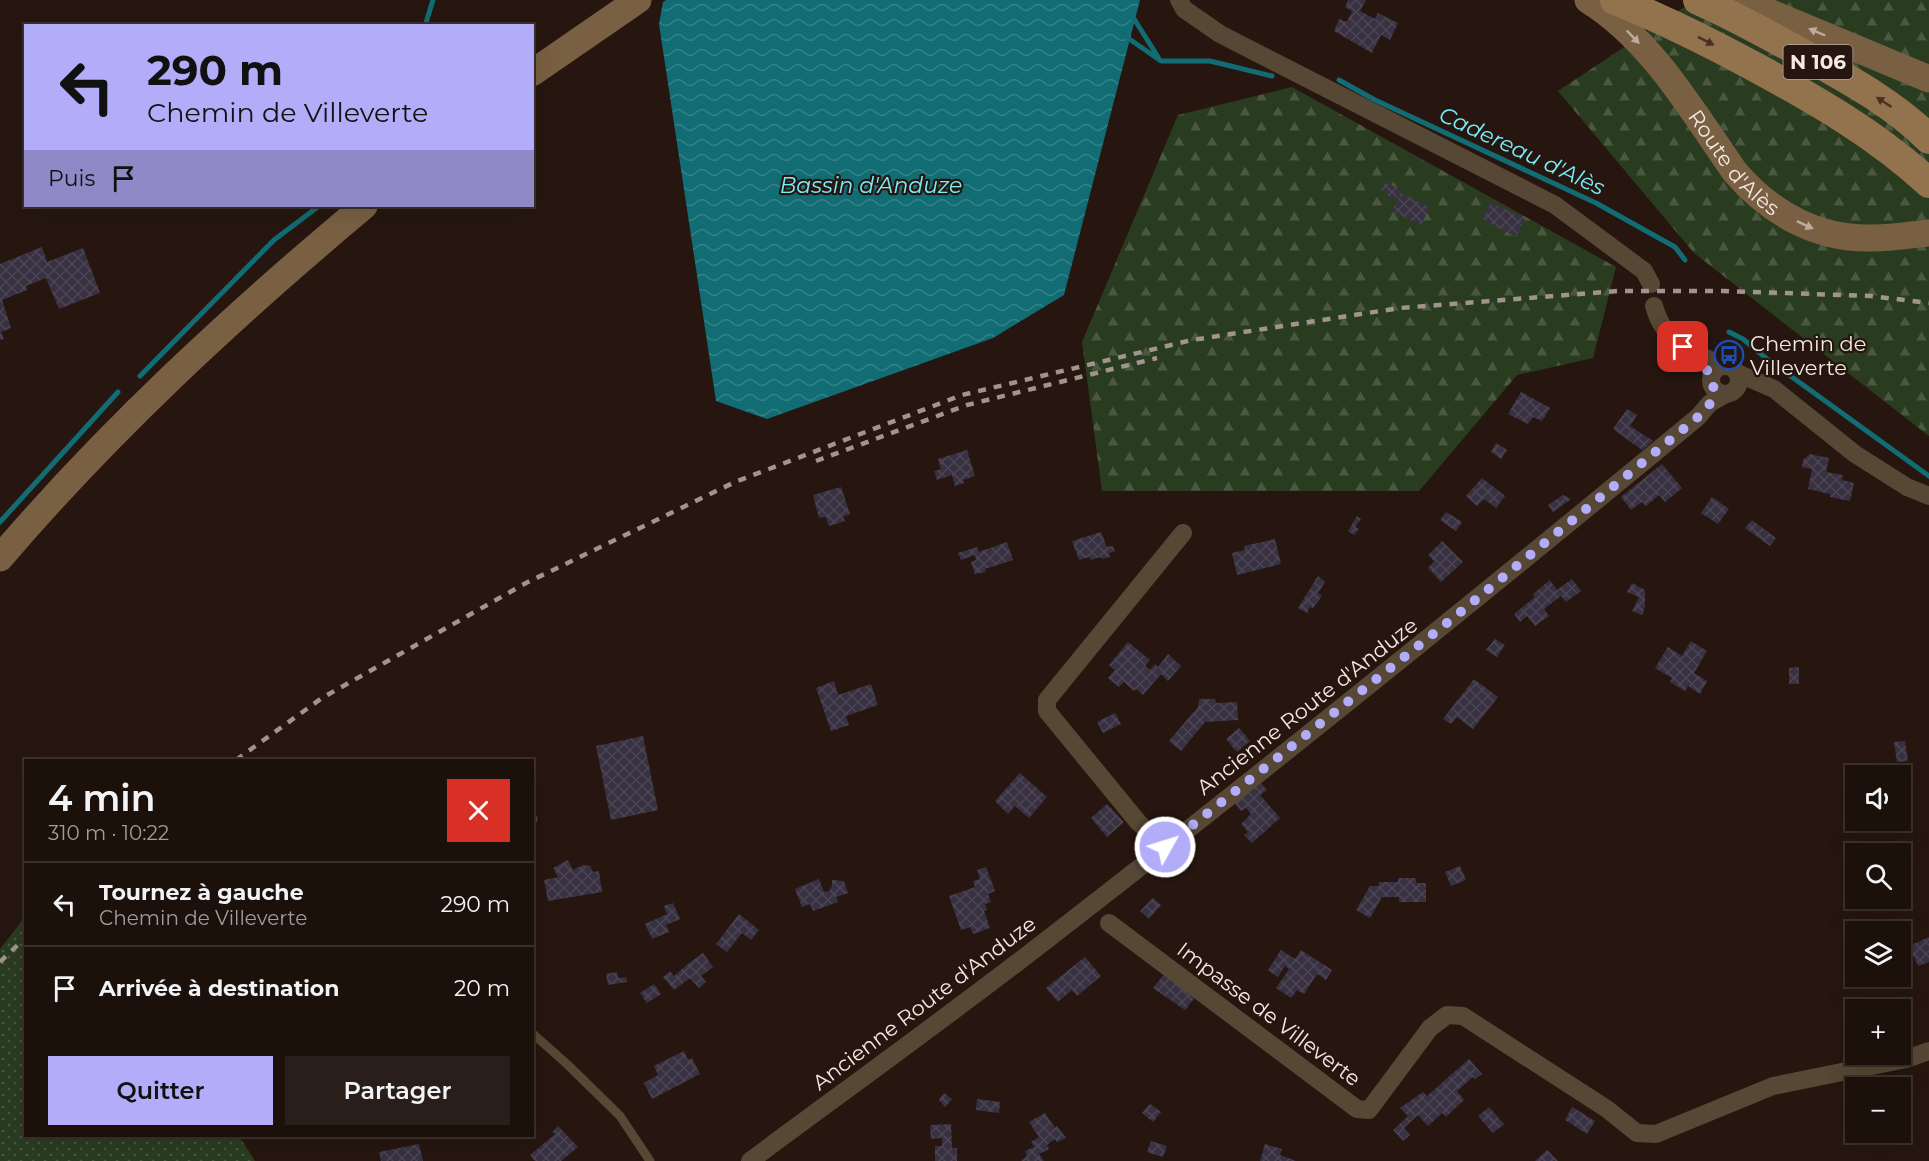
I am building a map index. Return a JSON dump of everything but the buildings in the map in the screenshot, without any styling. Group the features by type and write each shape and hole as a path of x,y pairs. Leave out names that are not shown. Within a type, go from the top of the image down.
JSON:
{"main road":[{"path":"534,73 639,0"},
{"name":"Route d'Alès","path":"1588,0 1607,12 1652,58 1735,171 1769,205 1810,228 1832,234 1872,238 1929,233"},
{"name":"N 106","path":"1614,0 1648,13 1707,41 1808,95 1885,147 1929,183"},
{"name":"N 106","path":"1698,0 1736,16 1852,81 1892,107 1929,139"},
{"path":"1740,0 1929,79"},
{"path":"0,558 107,440 149,398 306,254 363,207"}],"street":[{"path":"1179,0 1184,9 1220,34 1555,205 1644,271 1651,284"},
{"path":"1654,306 1665,332 1693,352 1727,384 1774,389 1855,454 1907,487 1929,496"},
{"name":"Ancienne Route d'Anduze","path":"750,1161 1016,964 1457,615 1698,417 1727,384"},
{"path":"1165,847 1138,822 1047,711 1047,700 1183,533"},
{"name":"Impasse de Villeverte","path":"1109,922 1357,1109 1369,1110 1430,1028 1447,1015 1463,1016 1607,1109 1637,1133 1656,1134 1773,1086 1906,1059 1929,1052"}],"lane":[{"path":"534,1035 620,1116 650,1161"}],"green space":[{"path":"1695,0 1929,0 1929,436 1694,253 1558,91"},
{"path":"1292,87 1616,267 1593,358 1517,375 1419,491 1102,491 1082,342 1178,115"},
{"path":"24,918 24,1137 240,1137 255,1161 0,1161 0,949"}],"water":[{"name":"Bassin d'Anduze","path":"666,0 1140,0 1064,295 993,338 767,419 716,401 659,24 663,2"}],"waterway":[{"name":"Cadereau d'Alès","path":"426,24 433,0"},
{"name":"Cadereau d'Alès","path":"1131,14 1158,57"},
{"name":"Cadereau d'Alès","path":"1125,36 1161,61 1210,61 1272,76"},
{"name":"Cadereau d'Alès","path":"1339,80 1375,100 1596,203 1675,247 1685,260"},
{"name":"Cadereau d'Alès","path":"140,376 274,240 318,207"},
{"name":"Cadereau d'Alès","path":"1729,332 1743,339 1767,359 1929,476"},
{"name":"Cadereau d'Alès","path":"0,522 118,392"}],"railway":[{"path":"237,759 322,698 526,583 735,482 962,395 1192,340 1400,308 1618,291 1725,291 1871,296 1929,303"},
{"path":"816,461 967,405 1157,358"},
{"path":"0,962 24,939"}],"place":[{"name":"Chemin de Villeverte","path":"1729,355"}],"route":[{"path":"1165,847 1457,615 1698,417 1710,403 1714,388 1708,372 1693,352 1683,347"}]}
